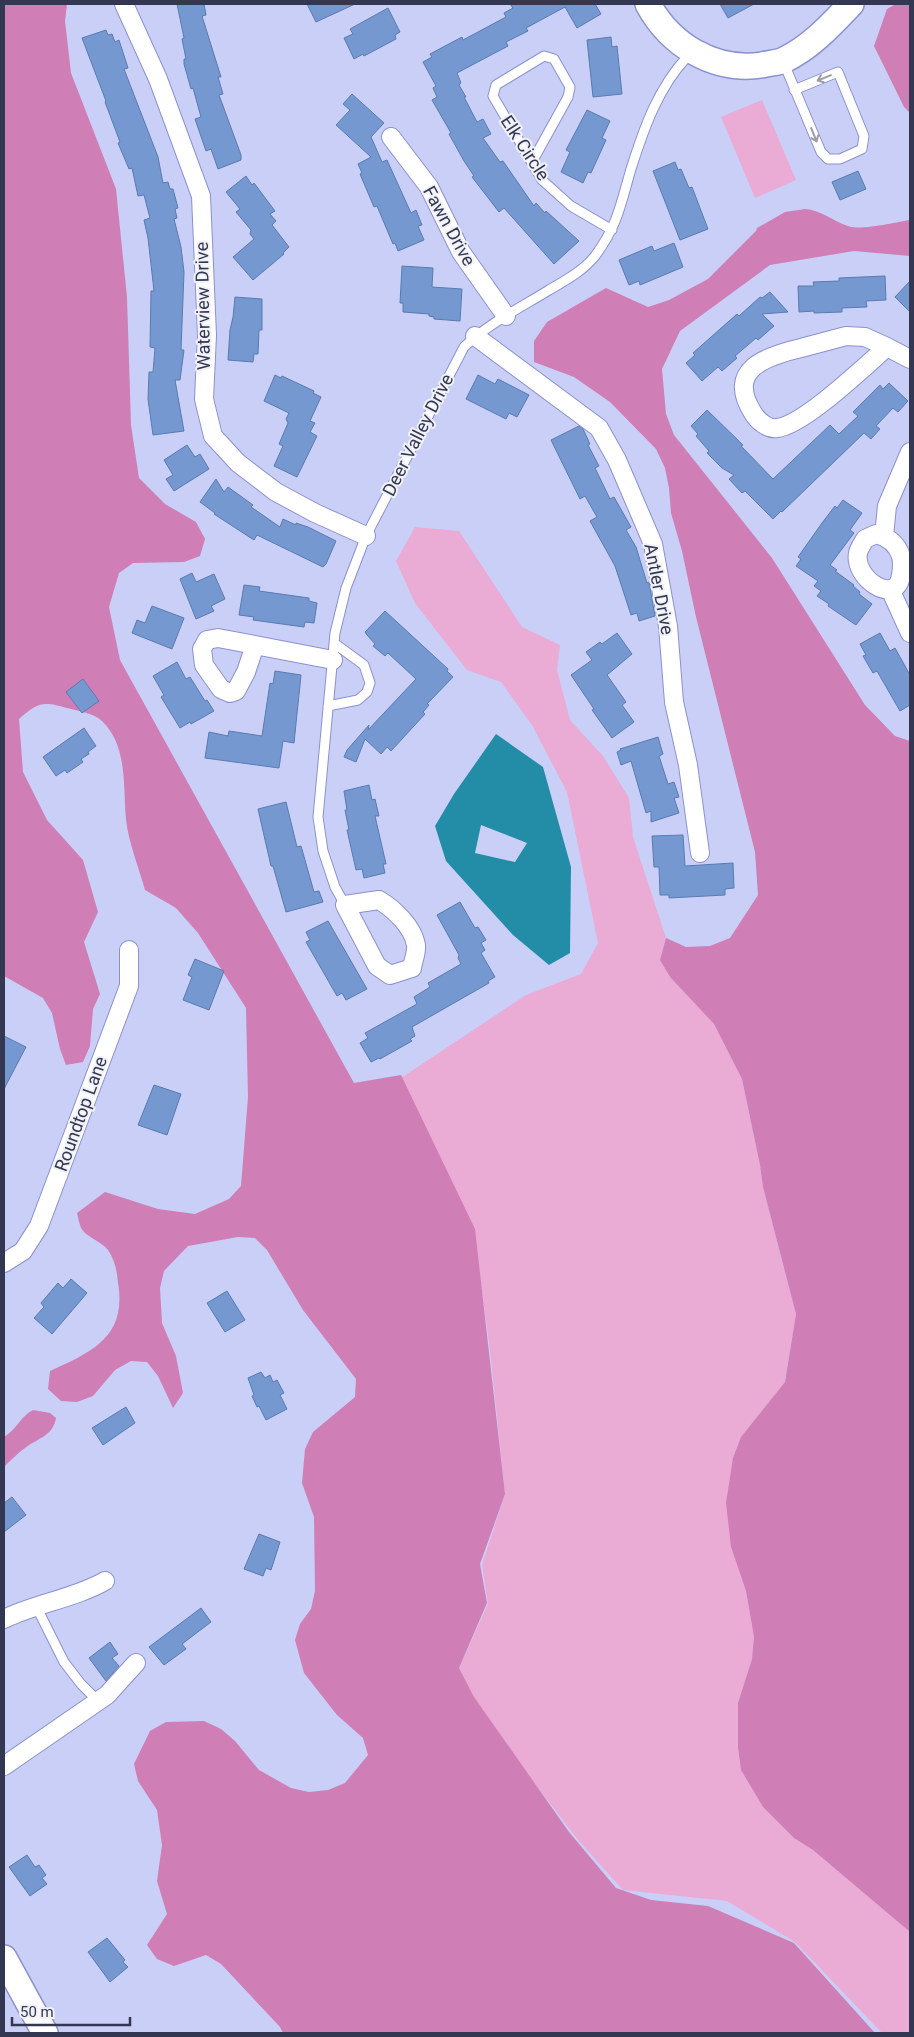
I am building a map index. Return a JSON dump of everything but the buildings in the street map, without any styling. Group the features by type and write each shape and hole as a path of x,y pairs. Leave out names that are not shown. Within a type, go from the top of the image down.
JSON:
{"street":[{"name":"Waterview Drive","path":"124,4 158,79 201,196 207,335 204,399 213,436 238,464 276,492 315,513 366,536"},
{"path":"648,4 661,24 684,46 704,57 721,63 750,66 782,61 823,34 851,4"},
{"name":"Fawn Drive","path":"390,137 429,187 461,252 506,316"},
{"name":"Antler Drive","path":"475,336 599,428 617,460 653,544 668,626 674,702 688,765 700,853"},
{"path":"887,347 824,401 787,425 775,429 764,425 754,415 748,404 743,388 746,375 755,364 773,355 846,336 865,337 887,347 910,359"},
{"path":"884,536 887,506 910,452"},
{"path":"876,534 884,536 892,542 900,553 903,563 901,580 894,588 890,589 878,588 866,579 859,566 858,552 865,539 876,534"},
{"path":"890,589 910,633"},
{"path":"255,645 333,651"},
{"name":"Deer Valley Drive","path":"378,900 390,907 412,933 416,947 412,968 390,975 377,966 345,906 378,900"},
{"name":"Roundtop Lane","path":"4,1263 23,1251 39,1226 129,986 129,950"},
{"path":"4,1620 21,1610 86,1592 105,1581"},
{"path":"4,1766 107,1695 136,1663"},
{"path":"4,1958 45,2033"}],"lane":[{"name":"Deer Valley Drive","path":"345,906 335,887 323,850 318,817 333,651 346,588 366,536 464,347 482,330 578,273 594,256 612,230 621,210 631,169 654,104 677,68 688,57 684,46"},
{"name":"Elk Circle","path":"532,162 568,97 570,87 554,58 544,56 496,85 493,96 542,180 572,206 612,230"},
{"path":"782,61 794,90 821,152 828,159 840,159 862,149 864,136 838,72 794,90"},
{"path":"328,706 358,700 367,692 370,683 364,665 333,651"},
{"path":"36,1606 64,1662 81,1684 98,1701"}],"shaded area":[{"path":"4,4 67,4 65,21 71,73 116,189 127,297 131,425 139,478 165,504 196,522 205,539 200,556 184,562 133,563 119,573 109,607 120,660 354,1083 401,1075 475,1229 505,1494 480,1564 487,1603 459,1668 474,1697 569,1832 616,1888 651,1900 708,1906 794,1943 875,2033 283,2033 280,2027 221,1964 206,1955 174,1966 157,1959 147,1945 167,1914 157,1881 162,1845 157,1810 138,1781 134,1764 150,1731 166,1722 204,1721 221,1729 235,1741 259,1770 291,1788 309,1792 328,1790 345,1783 368,1755 363,1738 337,1715 304,1673 295,1640 300,1624 311,1609 315,1591 314,1517 302,1483 305,1449 313,1432 355,1397 356,1379 303,1310 267,1250 255,1238 238,1237 188,1246 164,1271 160,1288 162,1323 176,1356 183,1393 173,1408 158,1376 147,1362 131,1361 115,1370 93,1396 77,1402 61,1401 48,1389 50,1371 80,1357 104,1340 112,1329 117,1316 119,1301 114,1262 105,1247 83,1231 77,1213 105,1192 158,1209 195,1214 229,1199 241,1186 248,1097 246,1008 198,933 176,908 145,890 127,827 123,767 116,742 110,731 95,716 52,704 36,706 19,719 23,772 47,820 83,860 98,912 84,942 100,994 93,1009 90,1046 83,1062 66,1065 60,1049 52,1013 43,998 4,976"},
{"path":"896,4 910,5 910,113 904,107 874,46 887,9"},
{"path":"762,100 796,180 755,198 721,117"},
{"path":"805,209 816,211 843,224 854,227 869,227 910,220 910,256 854,251 770,265 680,331 662,369 666,414 674,435 772,558 865,705 895,736 910,741 910,1932 813,1850 794,1838 763,1807 741,1770 738,1748 738,1703 752,1659 754,1637 746,1591 731,1547 726,1503 733,1458 741,1437 785,1382 796,1314 763,1187 742,1079 714,1024 670,977 660,960 666,938 686,947 710,946 730,938 758,895 755,852 696,617 682,551 671,513 665,468 656,449 610,402 574,377 534,362 534,341 547,322 606,288 648,307 669,300 708,279 757,228 785,212"},
{"path":"415,527 459,531 522,627 560,645 557,670 570,720 603,756 629,798 633,837 666,938 660,960 670,977 714,1024 742,1079 763,1187 796,1314 785,1382 741,1437 731,1547 746,1591 754,1637 752,1659 738,1703 738,1748 741,1770 763,1807 794,1838 813,1850 910,1932 910,2033 882,2033 795,1942 727,1901 623,1890 578,1840 478,1709 459,1668 488,1604 482,1565 505,1494 490,1350 475,1239 401,1078 526,995 581,974 598,943 567,792 532,725 501,682 467,670 415,603 396,561"},
{"path":"33,1410 50,1413 56,1418 52,1429 22,1450 4,1467 4,1437"}],"water":[{"path":"496,734 543,767 571,867 570,953 549,965 513,935 446,861 435,826 454,794","holes":["481,825 527,843 515,862 475,853"]}]}
